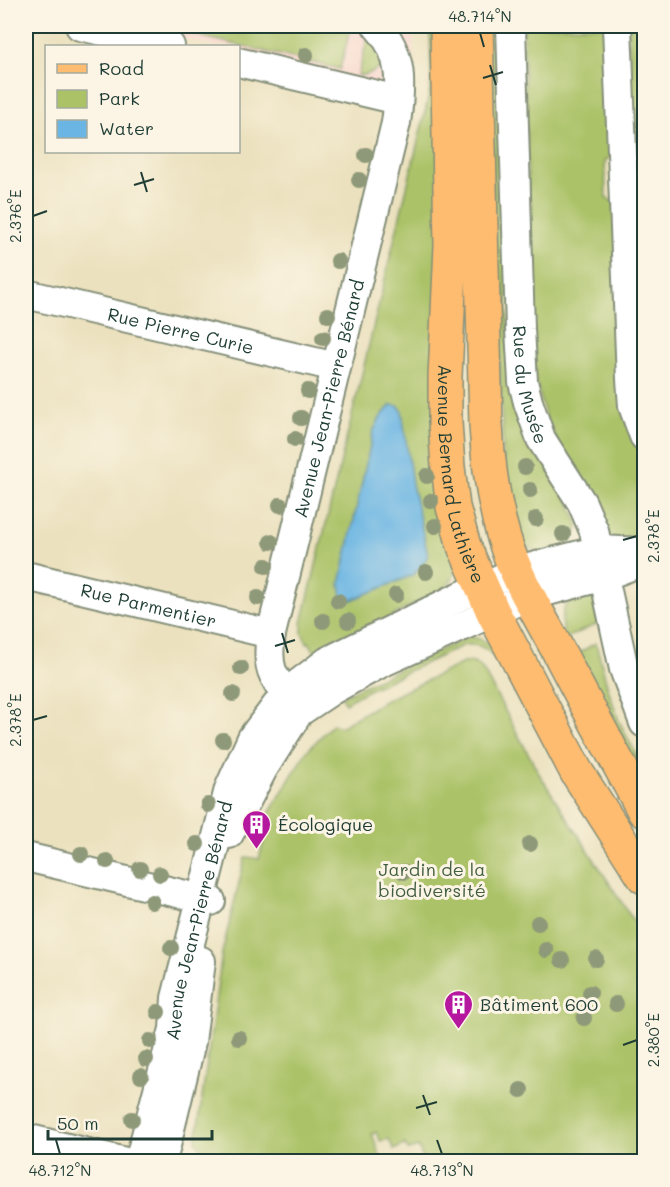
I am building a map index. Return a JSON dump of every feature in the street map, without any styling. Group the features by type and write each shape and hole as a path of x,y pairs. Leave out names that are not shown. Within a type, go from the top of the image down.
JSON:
{"main road":[{"name":"Avenue Bernard Lathière","path":"447,26 450,246 445,422 453,507 462,540 487,599 576,771 645,877"},
{"name":"Avenue Bernard Lathière","path":"476,26 486,425 494,498 505,540 523,584 645,811"}],"street":[{"path":"80,26 166,45"},
{"name":"Avenue Jean-Pierre Bénard","path":"292,703 276,681 270,668 268,655 271,634 392,140 398,100 400,72 398,61 391,44 377,26"},
{"name":"Rue du Musée","path":"511,26 519,318 523,382 541,439 589,516 602,563 624,669 645,723"},
{"path":"617,26 631,380 633,406 645,436"},
{"path":"240,62 398,100"},
{"name":"Rue Pierre Curie","path":"26,294 336,367"},
{"path":"602,563 645,552"},
{"path":"602,563 645,561"},
{"name":"Avenue Jean-Pierre Bénard","path":"140,1161 174,1029 176,998 206,900 229,789 252,738 292,703 328,662 523,584 602,563"},
{"name":"Rue Parmentier","path":"26,576 271,634"},
{"path":"26,857 206,900"},
{"name":"Avenue Jean-Pierre Bénard","path":"162,1161 191,1042 206,900"},
{"path":"26,1138 126,1161"}],"shaded area":[{"path":"126,26 413,26 413,70 394,88 240,52 240,45 211,45"}],"green space":[{"path":"156,26 351,26 340,69"},
{"path":"430,26 435,26 456,566 453,578 447,587 317,656 302,633 302,623 428,100 431,82"},
{"path":"487,26 499,26 509,366 578,523 577,532 570,545 540,554 523,545 505,499"},
{"path":"523,26 608,26 613,155 605,161 606,197 615,203 635,441 644,457 644,538 612,542 545,415 534,374"},
{"path":"628,26 644,26 644,402"},
{"path":"369,31 385,60 373,72 358,76"},
{"path":"591,586 602,622 564,639 562,619 565,606"},
{"path":"468,637 488,643 509,668 503,671 496,659 483,648 464,645 345,703 342,696"},
{"path":"596,643 619,721 644,770 644,788 573,656"},
{"name":"Jardin de la biodiversité","path":"471,662 480,666 484,672 541,777 644,937 644,1161 424,1161 418,1147 408,1150 405,1144 394,1150 389,1139 380,1141 376,1132 372,1134 381,1158 373,1161 219,1162 215,1160 206,1154 196,1142 222,953 245,858 259,859 263,843 255,840 256,835 306,752 333,724 340,727 386,700 463,663"}],"water":[{"path":"391,405 399,406 402,411 412,484 428,555 413,575 347,602 342,596 340,584 373,432 380,418"}],"place":[{"name":"Écologique","path":"257,850"},
{"name":"Bâtiment 600","path":"459,1030"}]}
